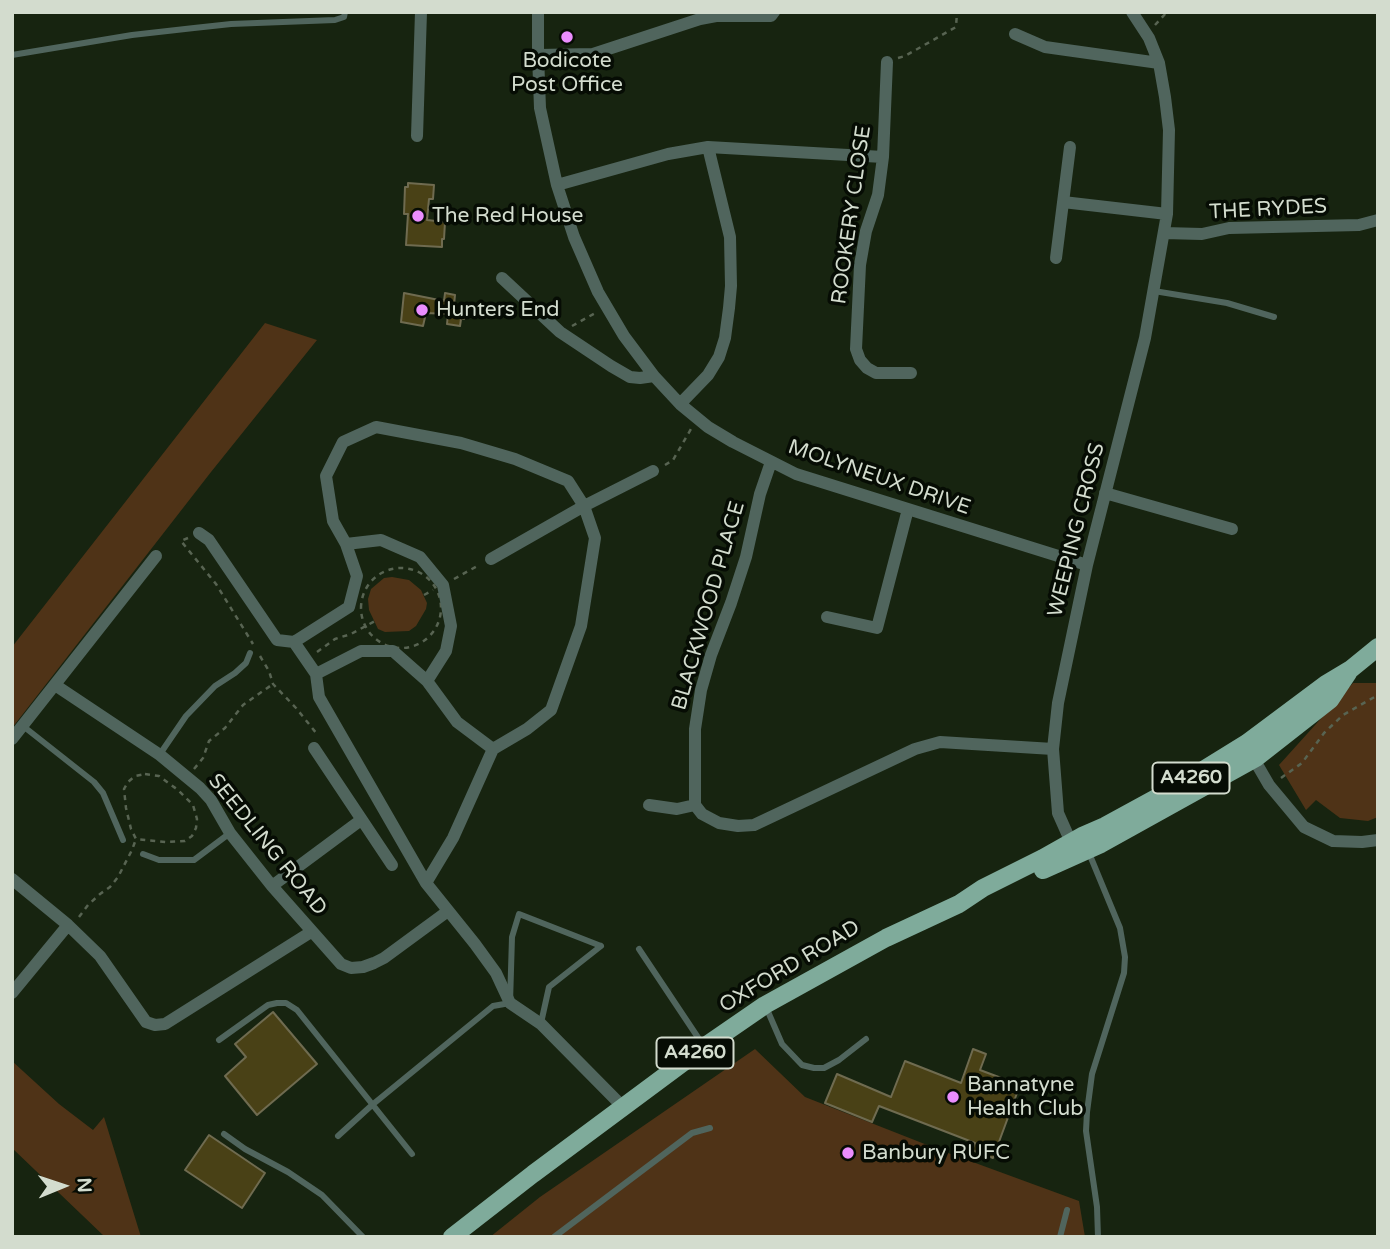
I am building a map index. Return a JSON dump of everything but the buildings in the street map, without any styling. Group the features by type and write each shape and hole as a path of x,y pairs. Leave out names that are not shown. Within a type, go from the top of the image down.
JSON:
{"main road":[{"name":"OXFORD ROAD","path":"452,1237 704,1046 765,1005 886,938 959,904 987,898 1046,868 1135,810 1250,752 1330,700 1351,669 1378,647"}],"street":[{"path":"417,136 421,12"},
{"name":"MOLYNEUX DRIVE","path":"538,12 540,108 556,185 574,237 598,292 624,335 654,376 680,404 708,427 796,474 1087,565"},
{"path":"538,55 593,54 700,19 716,16 771,16 774,12"},
{"name":"WEEPING CROSS","path":"1079,846 1058,813 1053,749 1058,703 1087,565 1145,338 1167,214 1169,130 1165,97 1159,63 1147,33 1132,12"},
{"path":"1015,34 1045,47 1159,63"},
{"name":"ROOKERY CLOSE","path":"887,62 883,157 878,195 866,231 860,265 856,349 860,360 876,373 911,373"},
{"path":"556,185 668,154 708,147 883,157"},
{"path":"680,404 708,375 719,357 729,308 730,237 708,147"},
{"path":"1056,258 1070,147"},
{"path":"1063,202 1167,214"},
{"name":"THE RYDES","path":"1164,233 1202,234 1229,228 1377,223"},
{"path":"502,278 560,332 611,366 630,377 654,376"},
{"path":"199,533 209,540 277,640 294,642 349,607 357,576 346,544 332,521 326,476 344,442 376,427 461,443 514,459 568,481 584,506 595,538 581,626 551,710 527,729 493,749 453,838 426,883"},
{"name":"BLACKWOOD PLACE","path":"695,805 695,729 701,690 747,557 762,486 771,462"},
{"path":"491,559 584,506 653,471"},
{"path":"1105,493 1232,529"},
{"path":"827,617 877,628 908,509"},
{"path":"346,544 381,540 420,557 440,586 451,626 446,651 427,681"},
{"path":"12,739 156,555"},
{"path":"294,642 316,674 319,697 426,883 496,973 510,1003 541,1024 623,1108"},
{"path":"316,674 361,651 393,651 427,681 457,722 493,749"},
{"name":"SEEDLING ROAD","path":"55,685 159,755 211,800 230,833 272,886 341,964 351,968 363,967 384,958 448,911"},
{"path":"649,805 677,808 695,805 702,814 719,823 754,825 915,749 940,743 1053,749"},
{"path":"314,748 392,865"},
{"path":"1250,752 1269,785 1304,827 1334,841 1378,840"},
{"path":"272,886 361,820"},
{"path":"12,879 69,926 100,956 146,1022 155,1025 165,1024 312,932"},
{"path":"12,993 69,926"}],"lane":[{"path":"12,55 132,35 194,28 335,20 344,17 345,12"},
{"path":"1154,291 1227,303 1274,317"},
{"path":"159,755 186,716 215,686 246,663 252,649"},
{"path":"23,726 94,782 103,793 122,840"},
{"path":"143,854 159,860 194,860 230,833"},
{"path":"1079,846 1120,928 1125,957 1124,973 1092,1074 1087,1112 1086,1131 1097,1208 1098,1237"},
{"path":"338,1136 493,1006 510,1003 512,937 519,914 601,946 549,987 541,1024"},
{"path":"639,949 704,1046"},
{"path":"219,1040 268,1005 286,1003 297,1010 412,1154"},
{"path":"765,1005 782,1044 802,1065 824,1068 866,1039"},
{"path":"554,1237 692,1133 710,1128"},
{"path":"224,1134 323,1195 363,1237"},
{"path":"1060,1237 1068,1210"}],"path":[{"path":"887,62 905,56 956,27 957,12"},
{"path":"1147,33 1167,12"},
{"path":"560,332 607,307"},
{"path":"653,471 673,460 697,419"},
{"path":"199,533 181,541 216,584 252,649"},
{"path":"424,595 491,559"},
{"path":"397,568 411,569 440,586 437,624 434,631 418,644 398,648 387,645 378,640 366,626 361,610 362,597 375,576 397,568"},
{"path":"306,660 335,639 375,621"},
{"path":"258,653 270,671 273,684 323,742 314,748"},
{"path":"187,778 203,758 209,741 225,728 243,705 273,684"},
{"path":"1269,785 1302,763 1324,733 1343,715 1378,695"},
{"path":"69,926 88,905 110,887 132,849 136,839 128,819 124,789 128,782 135,776 145,774 159,776 192,804 197,818 196,828 192,836 185,841 136,839"}],"shaded area":[{"path":"265,323 317,340 12,728 12,647"},
{"path":"384,578 409,580 421,590 427,603 416,626 409,631 385,632 378,629 369,610 371,589"},
{"path":"1353,683 1378,683 1378,817 1368,821 1340,818 1316,800 1306,810 1279,765"},
{"name":"Banbury RUFC","path":"755,1049 805,1097 1079,1201 1085,1237 490,1237 540,1197"},
{"path":"12,1061 59,1104 93,1130 104,1117 141,1237 105,1237 12,1148"}],"place":[{"name":"Bodicote Post Office","path":"567,37"},
{"name":"The Red House","path":"418,216"},
{"name":"Hunters End","path":"422,310"},
{"name":"Bannatyne Health Club","path":"953,1097"},
{"name":"Banbury RUFC","path":"848,1153"}]}
